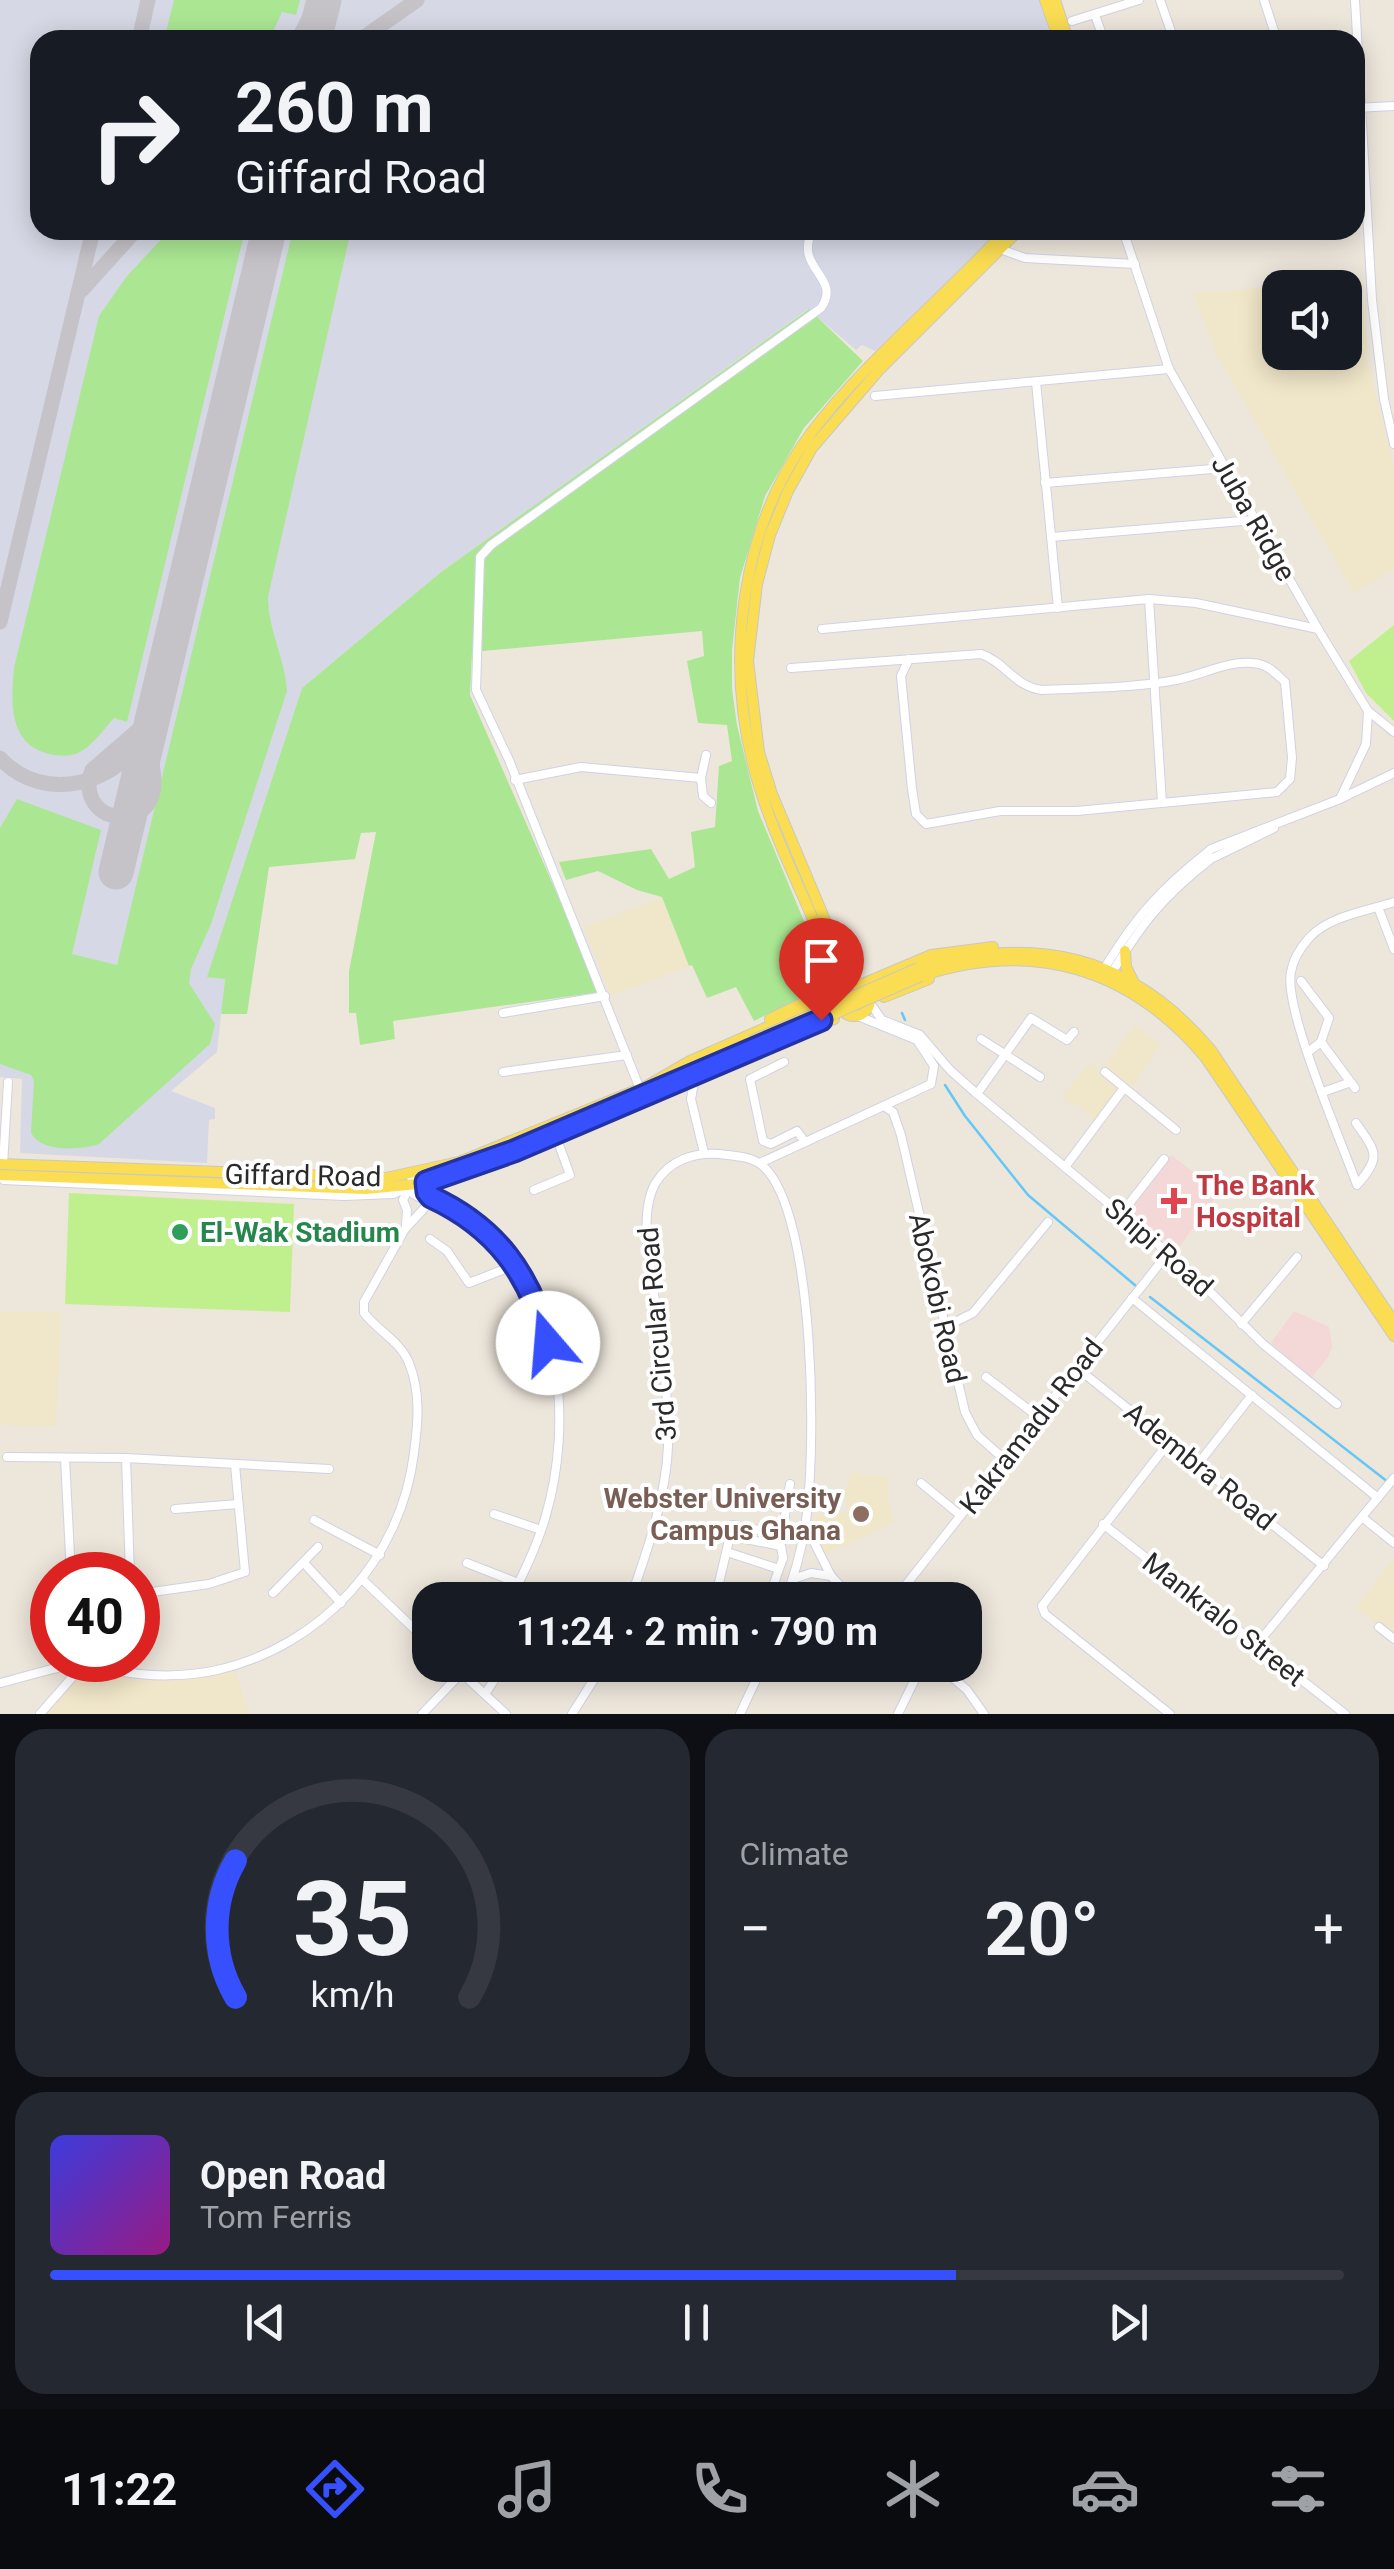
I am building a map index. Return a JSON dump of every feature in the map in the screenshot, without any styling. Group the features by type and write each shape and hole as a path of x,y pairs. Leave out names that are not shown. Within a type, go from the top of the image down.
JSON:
{"main road":[{"path":"1046,0 1055,30"},
{"path":"1055,0 1065,30"},
{"path":"996,240 908,327 811,433 773,500 760,537 742,616 740,668 745,724 760,788 836,973 838,1006 845,1014 858,1016 870,1003 868,992 856,984 772,794 759,752 748,661 757,584 770,535 812,448 879,370 1009,240"},
{"path":"750,1042 772,1017 813,998 824,986 826,970 810,910"},
{"name":"Giffard Road","path":"856,984 931,955 983,946 1133,982 1181,1018 1211,1050 1394,1322"},
{"path":"1125,952 1133,982"},
{"name":"Giffard Road","path":"412,1179 920,972 1010,955"},
{"name":"Giffard Road","path":"870,1003 931,978 1010,955"},
{"path":"1103,973 1111,956"},
{"name":"Giffard Road","path":"1103,973 1183,1030 1205,1056 1394,1336"},
{"path":"838,996 843,988 856,984"},
{"name":"Giffard Road","path":"1,1171 426,1182 514,1151 631,1100 838,996"},
{"name":"Giffard Road","path":"631,1100 677,1089 845,1014"},
{"path":"426,1182 430,1200"}],"street":[{"path":"1072,22 1139,0"},
{"path":"1160,0 1170,30"},
{"path":"1264,0 1274,30"},
{"path":"1354,0 1355,30"},
{"path":"1095,15 1100,30"},
{"path":"1365,108 1394,106"},
{"path":"1365,204 1372,300 1394,444"},
{"path":"645,1086 627,1055 476,690 480,557 490,544 821,308 829,298 828,286 809,262 808,240"},
{"name":"Juba Ridge","path":"1127,240 1169,370 1368,711 1394,732"},
{"path":"1000,249 1025,258 1135,264"},
{"path":"1164,350 1175,344"},
{"path":"875,396 1169,370"},
{"path":"1036,382 1058,608"},
{"path":"1044,483 1224,468"},
{"path":"1050,537 1254,520"},
{"path":"822,629 1149,598 1196,603 1318,630"},
{"path":"1149,598 1162,802"},
{"path":"792,668 909,659 981,654 1027,688 1042,690 1152,682 1201,675 1225,664 1268,666 1285,682 1290,780 1278,792 1078,810 1000,812 922,824 914,809 901,676 909,659"},
{"path":"1340,799 1366,744 1368,711"},
{"path":"706,756 703,796 711,803"},
{"path":"515,780 581,767 702,778"},
{"path":"1111,956 1146,906 1212,854 1394,774"},
{"path":"1103,973 1125,952 1141,924 1163,898 1212,854"},
{"path":"1356,1123 1376,1154 1357,1185 1294,1012 1290,972 1312,934 1394,902"},
{"path":"1378,907 1394,949"},
{"path":"1301,981 1329,1018 1320,1042 1308,1052"},
{"path":"503,1013 605,996"},
{"name":"Shipi Road","path":"870,1003 882,1020 920,1034 950,1070 977,1094 1168,1253 1241,1324 1337,1404"},
{"path":"760,1163 926,1088 934,1079 934,1066 914,1038 858,1016"},
{"path":"977,1094 1031,1018 1068,1040 1074,1032"},
{"path":"981,1039 1040,1077"},
{"path":"1320,1042 1353,1085 1323,1092"},
{"path":"503,1072 627,1055"},
{"path":"784,1062 750,1079 763,1141 771,1144 797,1132 806,1142"},
{"path":"1105,1072 1176,1130"},
{"path":"1,1171 8,1082"},
{"path":"694,1082 691,1098 704,1153 740,1156 760,1163 780,1190 788,1210 802,1280 811,1413 806,1526 792,1582"},
{"path":"1065,1167 1124,1088"},
{"path":"677,1089 691,1098"},
{"name":"Abokobi Road","path":"881,1107 893,1112 897,1125 970,1424 1004,1459"},
{"path":"866,1114 888,1112 897,1125"},
{"path":"514,1151 558,1142 566,1129"},
{"path":"534,1190 570,1175 558,1142"},
{"name":"3rd Circular Road","path":"636,1582 650,1541 668,1450 648,1208 662,1174 684,1158 704,1153"},
{"path":"1121,1214 1164,1160"},
{"name":"Giffard Road","path":"1,1171 344,1196 393,1194 412,1179"},
{"path":"405,1229 408,1216 403,1200 412,1179 430,1200 449,1206 484,1229 515,1265 544,1326 559,1393 560,1427 541,1530 518,1582"},
{"path":"160,1672 215,1670 278,1647 341,1603 380,1556 408,1490 420,1415 408,1361 401,1348 370,1320 363,1306 405,1229 430,1200"},
{"path":"944,1327 973,1312 1048,1222"},
{"path":"430,1239 447,1251 469,1283 515,1265"},
{"name":"Kakramadu Road","path":"908,1582 1168,1253"},
{"path":"1241,1324 1296,1257"},
{"path":"1132,1298 1378,1498"},
{"name":"Adembra Road","path":"1076,1367 1324,1566"},
{"path":"986,1377 1037,1416"},
{"path":"1198,1464 1252,1395"},
{"path":"1168,1713 1043,1611 1043,1602 1169,1442"},
{"path":"7,1457 126,1458 329,1468"},
{"path":"65,1458 71,1552"},
{"path":"126,1458 129,1552"},
{"path":"160,1591 209,1584 245,1572 235,1465"},
{"path":"1258,1643 1394,1478"},
{"path":"921,1483 960,1515"},
{"path":"782,1534 790,1484"},
{"path":"175,1509 238,1504"},
{"path":"494,1514 541,1530"},
{"path":"1362,1518 1394,1544"},
{"path":"314,1520 380,1556"},
{"name":"Mankralo Street","path":"1103,1524 1345,1714"},
{"path":"732,1525 803,1538"},
{"path":"806,1526 837,1582"},
{"path":"719,1582 733,1534 783,1546 774,1582"},
{"path":"272,1593 318,1547"},
{"path":"726,1552 779,1569"},
{"path":"783,1558 797,1562"},
{"path":"304,1563 341,1603"},
{"path":"466,1564 515,1582"},
{"path":"793,1579 811,1573 831,1576"},
{"path":"363,1580 412,1627"},
{"path":"1379,1627 1394,1638"},
{"path":"0,1683 30,1676"},
{"path":"40,1714 69,1682"},
{"path":"422,1714 455,1682"},
{"path":"472,1682 506,1714"},
{"path":"485,1694 493,1682"},
{"path":"572,1714 592,1682"},
{"path":"740,1714 755,1682"},
{"path":"898,1714 914,1682"},
{"path":"958,1682 984,1714"}],"shaded area":[{"path":"0,0 1039,0 1049,30 30,30 30,240 991,240 875,351 862,345 856,350 808,309 441,572 302,688 208,976 225,979 217,1052 171,1091 215,1108 215,1119 209,1120 207,1163 20,1153 22,1079 0,1077"},
{"path":"1262,288 1262,370 1362,370 1362,292 1368,362 1394,468 1394,569 1354,593 1217,355 1193,293"},
{"path":"662,897 689,966 611,996 584,927"},
{"path":"1135,1024 1161,1045 1130,1089 1104,1067"},
{"path":"1090,1063 1117,1088 1094,1120 1076,1103 1072,1106 1062,1097"},
{"name":"The Bank Hospital","path":"1171,1155 1219,1192 1177,1250 1128,1210"},
{"path":"1294,1311 1329,1327 1332,1347 1311,1378 1271,1343"},
{"path":"0,1312 57,1312 61,1316 56,1426 0,1425"},
{"name":"Webster University Campus Ghana","path":"851,1473 889,1477 887,1499 895,1523 822,1555 819,1543 823,1539 815,1535 813,1516 848,1512 845,1490"},
{"path":"1394,1558 1394,1636 1356,1608"},
{"path":"235,1669 249,1714 46,1714 74,1682 160,1682 160,1675"}],"green space":[{"path":"174,0 300,0 296,15 282,12 274,30 166,30"},
{"path":"161,240 243,240 127,722 114,718 76,754 49,754 36,749 19,731 13,708 14,668 99,316 127,276"},
{"path":"291,240 349,240 268,597 287,691 211,924 191,969 189,983 215,1024 210,1044 99,1144 72,1148 42,1144 31,1132 31,1075 0,1064 0,828 17,799 101,830 72,954 117,965"},
{"path":"809,309 863,361 804,428 765,496 740,578 732,689 758,811 824,969 818,989 754,1021 736,987 707,998 692,965 689,966 662,897 598,871 566,880 559,862 651,849 669,879 695,867 691,832 715,827 719,766 732,761 727,725 698,723 687,661 704,656 702,631 472,652 470,695 600,992 393,1021 395,1039 360,1045 356,1013 349,1013 349,971 376,832 361,833 355,859 269,867 247,1014 221,1014 225,979 207,977 302,688 441,572"},
{"path":"1394,625 1394,721 1366,693 1349,661"},
{"name":"El-Wak Stadium","path":"69,1193 294,1204 290,1312 65,1304"}],"waterway":[{"path":"902,1013 905,1020"},
{"path":"945,1085 1028,1195 1136,1286"},
{"path":"1150,1297 1388,1482"}],"taxiway":[{"path":"141,30 148,0"},
{"path":"303,30 318,0"},
{"path":"374,30 417,0"},
{"path":"320,14 321,30"},
{"path":"0,622 91,240"},
{"path":"82,290 127,240"},
{"path":"149,737 154,785 147,805 137,814 125,817 101,810 89,787 92,770 143,726 161,682"},
{"path":"0,758 18,773 37,781 80,782 119,765 147,731"}],"runway":[{"path":"316,30 324,0"},
{"path":"116,872 267,240"}],"place":[{"name":"The Bank Hospital","path":"1174,1201"},
{"name":"El-Wak Stadium","path":"180,1232"},
{"name":"Webster University Campus Ghana","path":"861,1514"}],"route":[{"path":"548,1343 534,1299 515,1265 484,1229 431,1197 426,1182 514,1151 821,1020"}]}
